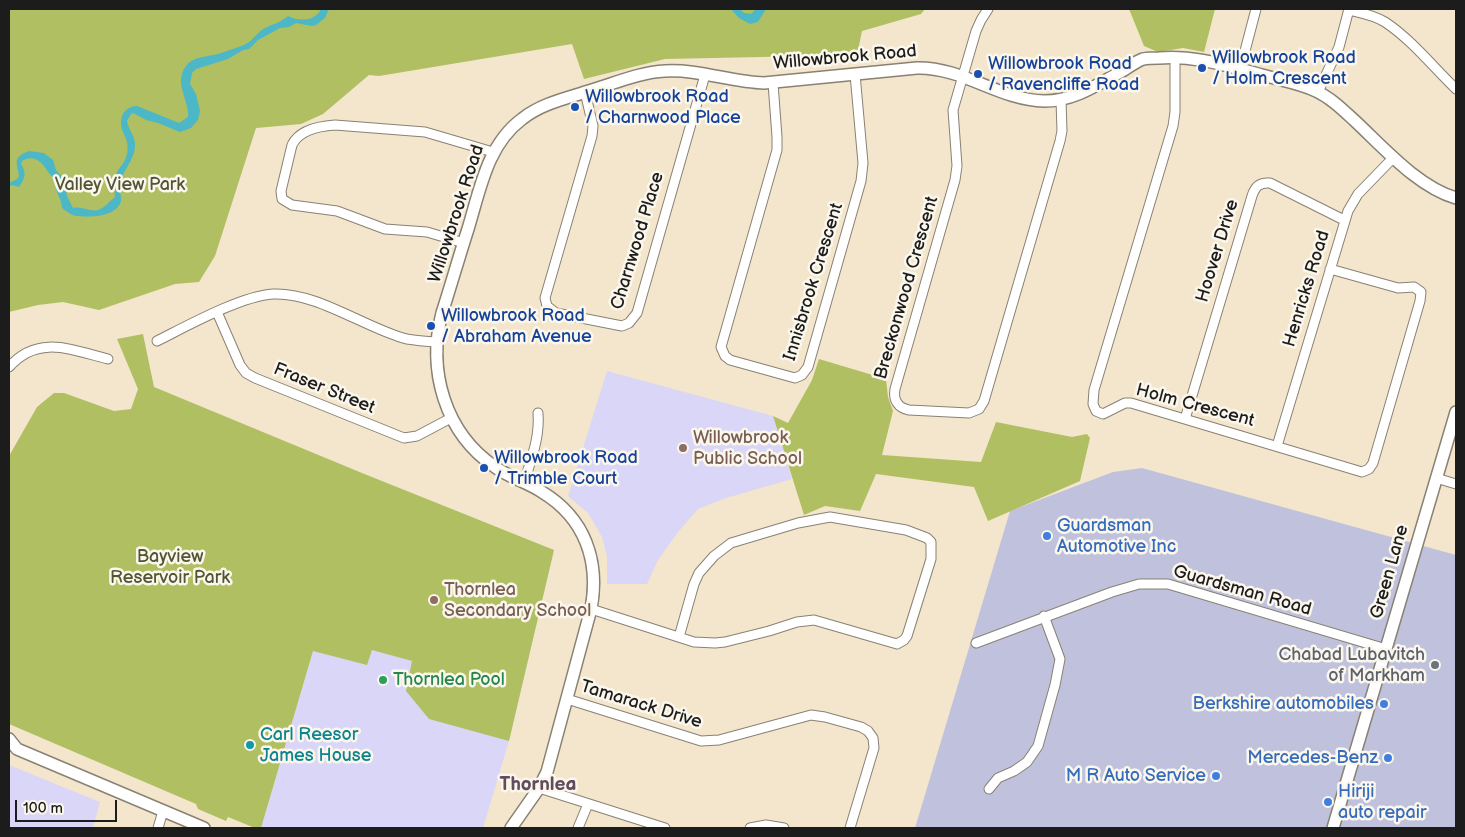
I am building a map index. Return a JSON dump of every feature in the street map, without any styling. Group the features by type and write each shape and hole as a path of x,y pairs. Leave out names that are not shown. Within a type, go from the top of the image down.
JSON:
{"street":[{"name":"Breckonwood Crescent","path":"988,9 979,23 953,110 957,166 955,180 895,389 897,403 906,410 969,413 979,409 984,401 1060,141 1062,131 1061,100"},
{"path":"1240,70 1256,9"},
{"path":"1318,92 1336,54 1349,9 1385,22 1415,47 1456,89"},
{"name":"Willowbrook Road","path":"511,828 539,788 549,764 591,609 594,572 589,550 582,533 570,515 560,505 540,491 495,468 478,454 464,437 451,418 443,397 436,360 440,322 485,172 493,152 508,132 527,114 542,106 655,72 678,71 744,82 773,83 925,68 963,76 1018,98 1044,101 1061,100 1092,89 1143,59 1175,57 1197,59 1293,83 1318,92 1344,110 1422,181 1443,194 1456,198"},
{"name":"Holm Crescent","path":"1175,57 1175,112 1173,126 1094,390 1093,404 1096,411 1103,414 1125,403 1131,403 1362,472 1369,470 1376,453 1422,297 1421,292 1414,287 1398,288 1330,269"},
{"name":"Innisbrook Crescent","path":"773,83 778,137 777,150 722,347 725,356 730,360 795,378 802,375 808,367 861,181 863,163 855,74"},
{"name":"Charnwood Place","path":"585,92 593,126 592,136 546,294 546,302 550,309 560,314 622,326 629,324 637,314 705,75"},
{"path":"464,243 425,231 385,229 340,212 296,206 286,202 281,197 280,191 292,145 295,139 302,134 325,126 336,125 428,132 493,152"},
{"name":"Henricks Road","path":"1277,446 1344,220 1358,194 1394,157"},
{"name":"Hoover Drive","path":"1185,419 1256,188 1262,183 1270,183 1344,220"},
{"path":"157,341 217,312 258,296 285,295 312,301 402,338 437,342"},
{"name":"Fraser Street","path":"217,312 240,365 246,373 255,378 404,438 417,436 451,418"},
{"path":"9,367 27,352 46,347 60,348 108,359"},
{"name":"Green Lane","path":"1332,828 1456,412"},
{"path":"524,483 535,448 538,413"},
{"path":"1436,478 1456,484"},
{"path":"591,609 694,642 720,642 769,631 797,622 814,620 897,644 902,642 907,636 930,559 931,542 927,538 906,530 830,517 798,523 731,544 714,556 699,573 679,637"},
{"name":"Guardsman Road","path":"976,643 1044,616 1129,586 1168,584 1386,649"},
{"path":"989,789 998,778 1014,771 1027,762 1038,746 1053,694 1060,659 1044,616"},
{"name":"Tamarack Drive","path":"567,699 701,741 719,740 807,716 821,716 865,729 873,738 874,748 850,828"},
{"path":"9,739 13,751 204,828"},
{"path":"539,788 665,828"},
{"path":"578,828 588,804"},
{"path":"158,828 163,811"},
{"path":"750,828 766,826 784,828"}],"shaded area":[{"name":"Willowbrook Public School","path":"607,371 773,416 792,479 726,498 698,509 678,532 658,560 647,584 607,584 607,557 602,537 588,513 568,496"},
{"path":"1142,468 1456,555 1456,828 915,828 1010,511 1113,472"},
{"name":"Thornlea Secondary School","path":"554,550 509,741 483,828 261,828 313,651"},
{"path":"9,765 100,802 93,828 9,828"}],"green space":[{"name":"Valley View Park","path":"9,9 925,9 921,14 862,31 857,55 665,59 584,79 572,44 379,76 369,75 323,114 301,124 256,128 215,256 199,282 175,284 99,310 63,302 38,305 9,312"},
{"path":"1129,9 1215,9 1204,52 1183,48 1158,52 1144,46"},
{"name":"Bayview Reservoir Park","path":"143,334 154,387 554,550 509,741 429,719 406,691 412,661 372,650 367,665 313,651 261,828 255,828 228,817 226,821 198,809 196,804 9,724 9,456 37,407 54,393 64,393 114,411 131,409 138,389 117,339"},
{"path":"819,359 886,379 888,397 893,411 882,455 981,462 996,422 1072,437 1087,434 1090,438 1080,481 988,521 974,487 876,474 860,511 825,506 804,515 773,416 788,423 812,380"}],"water":[{"path":"321,9 329,9 325,18 316,25 296,23 289,27 280,28 258,40 249,49 243,50 228,59 196,69 192,73 190,84 196,94 200,111 198,120 191,128 180,132 146,120 133,113 131,114 127,121 135,143 134,154 120,182 121,201 114,211 95,216 76,216 69,213 62,208 54,178 40,162 30,158 22,161 24,176 19,187 12,185 9,187 9,183 19,176 17,160 20,156 29,151 44,153 53,160 56,170 64,179 67,196 73,208 95,210 104,207 115,197 115,176 127,154 127,141 121,124 125,111 137,106 179,123 188,117 181,80 186,66 190,62 194,59 218,54 244,45 268,26 288,16 302,20 307,19 315,16"},
{"path":"731,9 740,9 744,13 751,14 756,9 766,9 758,22 750,24 739,18"}],"place":[{"name":"Willowbrook Road / Holm Crescent","path":"1202,68"},
{"name":"Willowbrook Road / Ravencliffe Road","path":"978,74"},
{"name":"Willowbrook Road / Charnwood Place","path":"575,107"},
{"name":"Willowbrook Road / Abraham Avenue","path":"431,326"},
{"name":"Willowbrook Public School","path":"683,448"},
{"name":"Willowbrook Road / Trimble Court","path":"484,468"},
{"name":"Guardsman Automotive Inc","path":"1047,536"},
{"name":"Thornlea Secondary School","path":"434,600"},
{"name":"Chabad Lubavitch of Markham","path":"1435,665"},
{"name":"Thornlea Pool","path":"383,680"},
{"name":"Berkshire automobiles","path":"1384,704"},
{"name":"Carl Reesor James House","path":"250,745"},
{"name":"Mercedes-Benz","path":"1388,758"},
{"name":"M R Auto Service","path":"1216,776"},
{"name":"Hiriji auto repair","path":"1328,802"}],"district":[{"name":"Thornlea","path":"538,785"}]}
